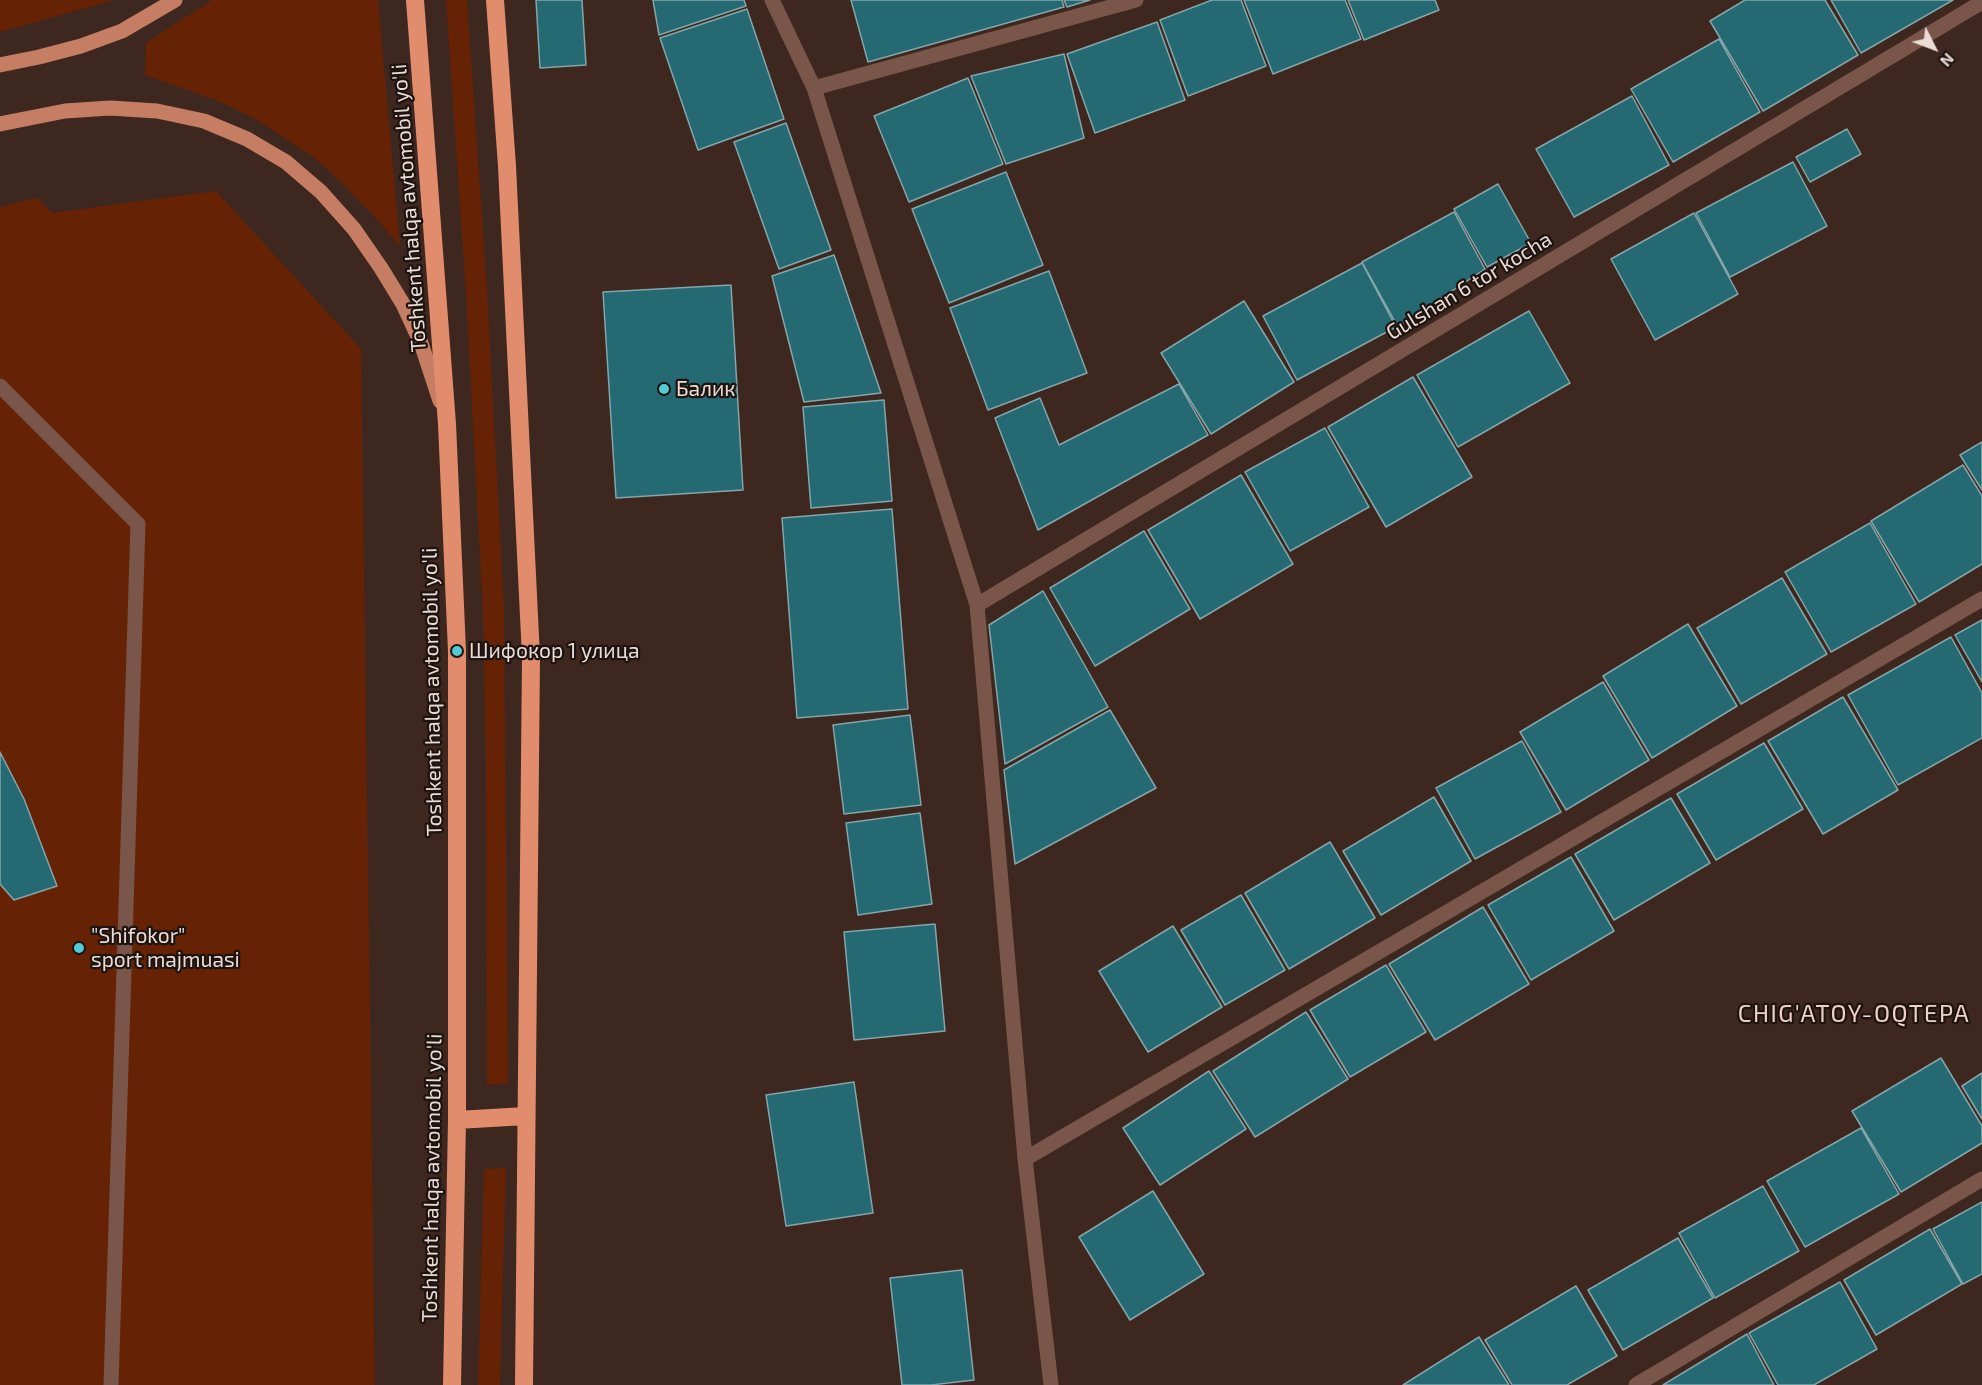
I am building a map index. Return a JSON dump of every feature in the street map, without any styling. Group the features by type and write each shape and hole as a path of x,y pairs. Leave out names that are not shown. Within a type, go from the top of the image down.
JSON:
{"highway":[{"name":"Toshkent halqa avtomobil yo'li","path":"415,0 447,424 457,651 457,1120 452,1385"},
{"path":"495,0 509,201 531,657 524,1385"},
{"path":"457,1120 526,1116"}],"main road":[{"path":"0,65 81,46 122,31 175,0"},
{"path":"0,124 65,111 110,108 157,111 204,121 247,139 286,162 321,192 354,229 387,277 403,304 421,343 447,424"}],"street":[{"path":"772,0 814,88 977,605 1025,1159 1051,1385"},
{"path":"814,88 1136,0"},
{"name":"Gulshan 6 tor kocha","path":"977,605 1982,2"},
{"path":"0,386 138,524 111,1385"},
{"path":"1025,1159 1982,600"},
{"path":"1636,1385 1982,1179"}],"shaded area":[{"path":"0,0 114,0 0,32"},
{"path":"212,0 378,0 400,246 373,215 316,159 254,118 218,101 145,75 146,43"},
{"path":"446,0 467,0 487,290 504,609 508,1083 487,1085 483,612 466,294"},
{"path":"216,191 361,349 375,1385 0,1385 0,207 37,198 52,213"},
{"path":"506,1168 500,1385 478,1385 484,1169"}],"building":[{"path":"536,0 582,0 586,65 540,68"},
{"path":"653,0 744,0 746,6 659,35"},
{"path":"851,0 1062,0 1064,7 868,62"},
{"path":"1064,0 1090,0 1067,7"},
{"path":"1212,0 1241,0 1266,66 1188,96 1160,20"},
{"path":"1244,0 1345,0 1361,39 1273,74"},
{"path":"1348,0 1435,0 1439,10 1364,40"},
{"path":"1745,0 1825,0 1858,55 1763,111 1710,21"},
{"path":"1831,0 1953,0 1861,53"},
{"path":"747,9 784,119 698,150 660,38"},
{"path":"1157,22 1185,100 1095,133 1067,54"},
{"path":"1719,39 1760,112 1673,162 1631,89"},
{"path":"1064,54 1084,138 1006,164 971,76"},
{"path":"968,78 1003,164 909,202 874,116"},
{"path":"1632,96 1669,165 1574,217 1536,149"},
{"path":"786,123 831,250 779,269 734,142"},
{"path":"1847,129 1861,154 1810,182 1796,157"},
{"path":"1793,162 1827,226 1730,277 1696,213"},
{"path":"1006,172 1043,265 949,303 912,209"},
{"path":"1498,184 1531,243 1487,267 1454,209"},
{"path":"1454,212 1485,269 1398,327 1362,262"},
{"path":"1694,213 1738,294 1655,340 1611,259"},
{"path":"834,255 881,393 804,402 772,276"},
{"path":"1362,263 1396,327 1297,380 1263,316"},
{"path":"1049,271 1087,373 988,410 950,308"},
{"path":"731,285 743,490 616,498 603,292"},
{"path":"1244,301 1294,382 1211,434 1161,353"},
{"path":"1529,311 1570,383 1458,447 1417,375"},
{"path":"1413,377 1472,477 1386,527 1328,427"},
{"path":"1179,384 1208,435 1038,530 995,418 1040,398 1059,445"},
{"path":"884,400 892,501 811,508 803,407"},
{"path":"1325,428 1369,507 1290,551 1245,472"},
{"path":"1982,442 1982,490 1960,455"},
{"path":"1963,465 1982,496 1982,564 1919,602 1871,521"},
{"path":"1241,475 1293,564 1200,619 1148,530"},
{"path":"892,509 908,709 797,718 782,518"},
{"path":"1870,523 1916,604 1831,652 1785,572"},
{"path":"1144,531 1190,609 1095,666 1050,588"},
{"path":"1782,578 1827,654 1741,704 1697,628"},
{"path":"1043,591 1108,707 1005,764 989,625"},
{"path":"1982,620 1982,682 1955,635"},
{"path":"1688,624 1737,706 1652,758 1603,676"},
{"path":"1951,637 1982,693 1982,738 1898,785 1848,695"},
{"path":"1603,682 1649,760 1566,810 1520,732"},
{"path":"1843,697 1898,790 1823,834 1768,741"},
{"path":"1110,710 1156,788 1015,864 1004,770"},
{"path":"910,715 921,805 844,814 833,725"},
{"path":"1522,741 1561,812 1475,859 1436,788"},
{"path":"1764,743 1803,809 1716,860 1677,794"},
{"path":"0,752 24,799 57,886 14,900 0,884"},
{"path":"1434,797 1471,861 1381,915 1343,851"},
{"path":"1671,798 1710,863 1614,920 1575,854"},
{"path":"920,813 932,904 858,915 846,823"},
{"path":"1330,842 1375,918 1289,969 1245,893"},
{"path":"1571,857 1614,931 1531,980 1488,905"},
{"path":"1241,895 1285,970 1225,1005 1181,930"},
{"path":"1483,907 1529,984 1435,1040 1389,964"},
{"path":"935,924 945,1031 854,1040 844,932"},
{"path":"1173,926 1222,1007 1148,1052 1099,971"},
{"path":"1386,965 1426,1032 1350,1077 1310,1010"},
{"path":"1306,1012 1348,1079 1255,1137 1213,1071"},
{"path":"1941,1058 1982,1126 1982,1143 1901,1192 1852,1111"},
{"path":"1209,1071 1246,1129 1160,1185 1123,1128"},
{"path":"1982,1073 1982,1119 1962,1086"},
{"path":"854,1082 873,1213 786,1226 766,1095"},
{"path":"1861,1128 1899,1194 1805,1247 1767,1181"},
{"path":"1763,1186 1799,1251 1715,1298 1679,1233"},
{"path":"1153,1191 1204,1274 1130,1320 1079,1237"},
{"path":"1982,1202 1982,1274 1963,1284 1933,1229"},
{"path":"1930,1229 1962,1284 1876,1335 1844,1280"},
{"path":"1678,1238 1713,1298 1623,1350 1588,1290"},
{"path":"962,1270 974,1380 931,1385 902,1385 890,1278"},
{"path":"1840,1282 1877,1349 1814,1385 1778,1385 1749,1333"},
{"path":"1576,1286 1617,1356 1567,1385 1512,1385 1485,1340"},
{"path":"1747,1334 1774,1385 1663,1385"},
{"path":"1479,1337 1509,1385 1403,1385"}],"place":[{"name":"Балик","path":"664,389"},
{"name":"Шифокор 1 улица","path":"457,651"},
{"name":"\"Shifokor\" sport majmuasi","path":"79,948"}],"district":[{"name":"CHIG'ATOY-OQTEPA","path":"1854,1014"}]}
